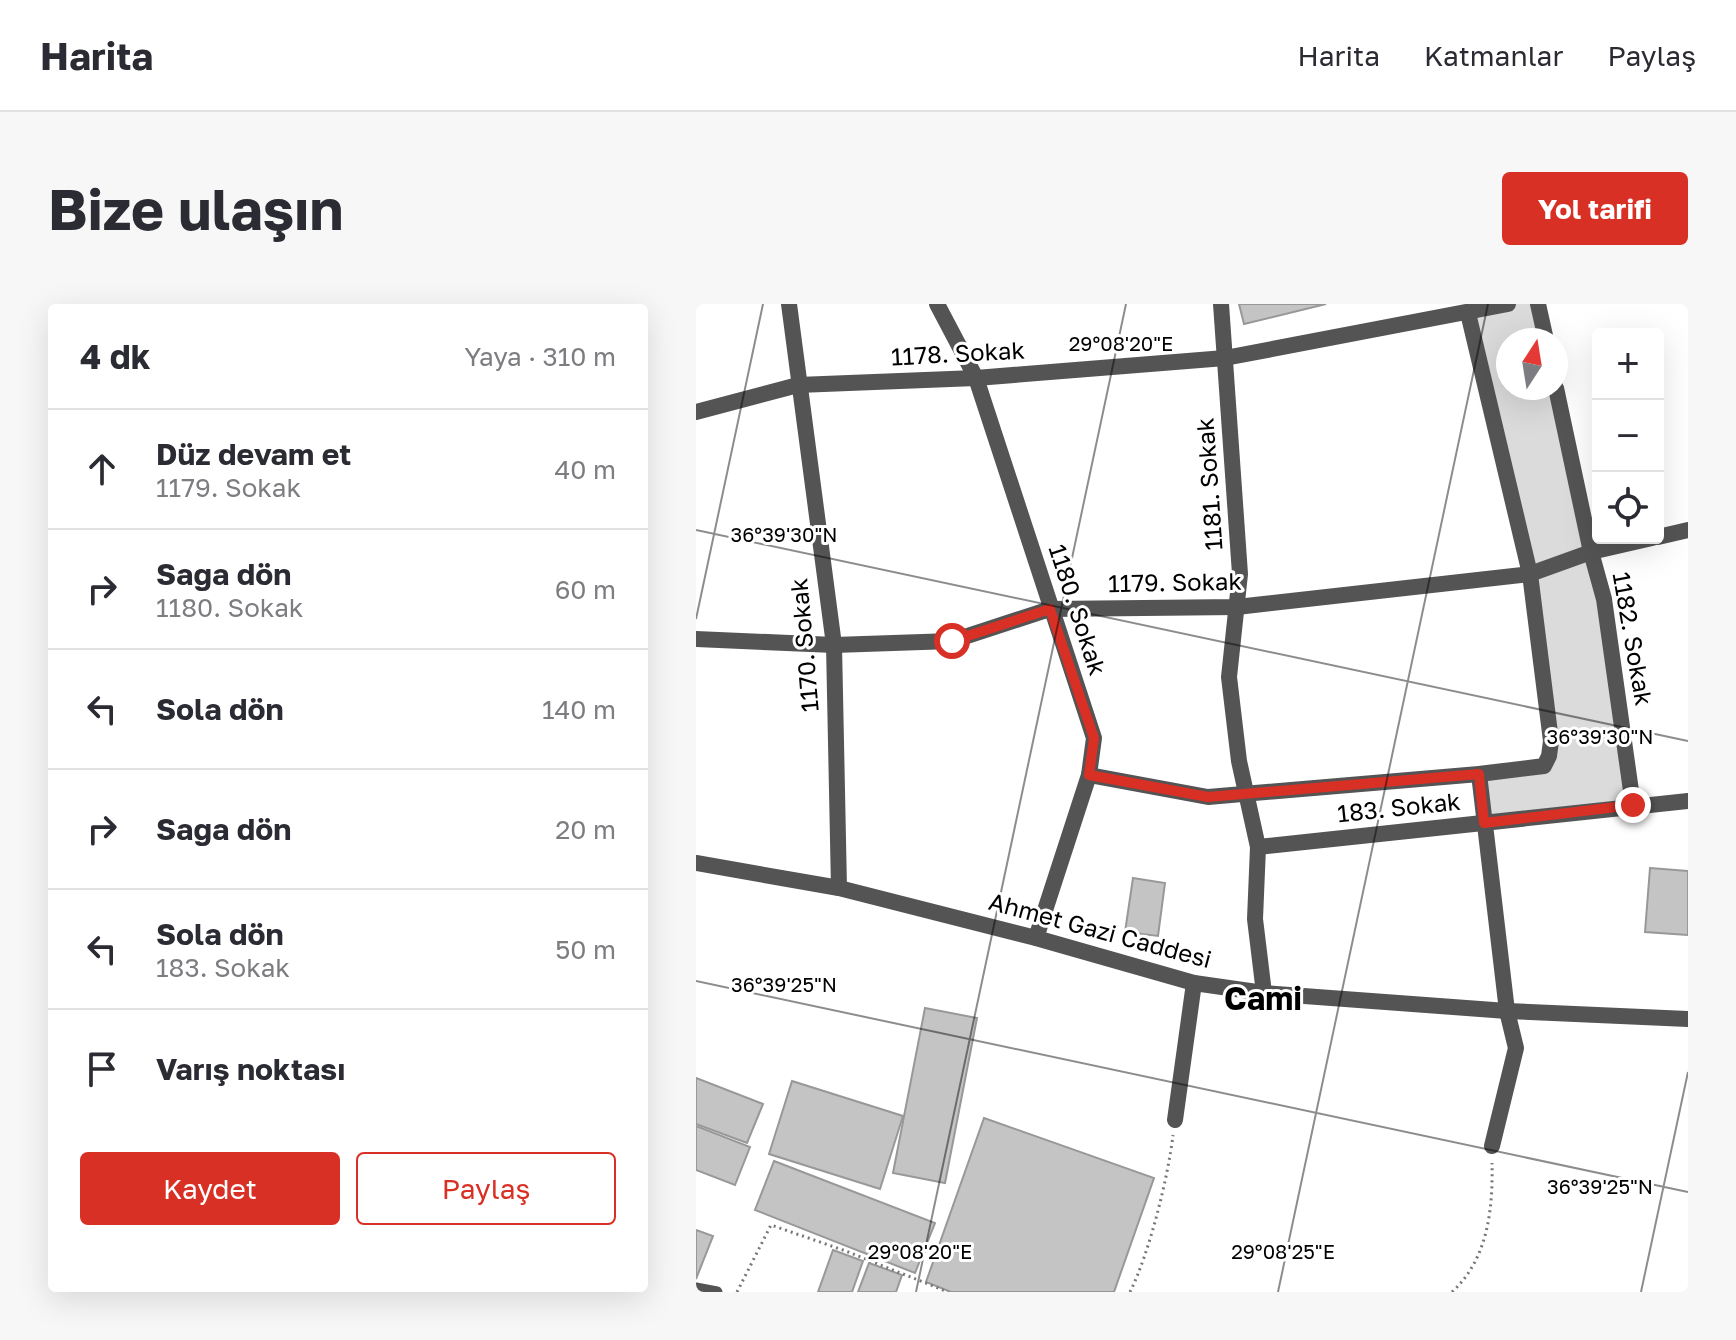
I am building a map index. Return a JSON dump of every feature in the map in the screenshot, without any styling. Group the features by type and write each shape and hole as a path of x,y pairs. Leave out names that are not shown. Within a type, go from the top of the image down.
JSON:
{"street":[{"name":"1170. Sokak","path":"789,304 834,645 839,888"},
{"name":"1180. Sokak","path":"937,304 976,378 1094,738 1089,775 1036,938"},
{"name":"1181. Sokak","path":"1221,304 1240,574 1229,677 1239,761 1258,847 1255,919 1264,993"},
{"name":"1178. Sokak","path":"696,412 798,385 976,378 1225,358 1508,304"},
{"path":"1538,304 1543,328"},
{"path":"1089,775 1208,797 1544,766 1551,741 1530,574 1468,313"},
{"name":"1182. Sokak","path":"1559,400 1604,599 1633,805"},
{"name":"1179. Sokak","path":"1664,535 1688,530"},
{"name":"1179. Sokak","path":"696,639 834,645 952,641 1050,609 1237,607 1530,574 1591,552 1625,544"},
{"path":"1479,774 1507,1011 1516,1048 1492,1146"},
{"name":"183. Sokak","path":"1258,847 1688,801"},
{"name":"Ahmet Gazi Caddesi","path":"696,863 839,888 1036,938 1194,983 1264,993 1507,1011 1688,1019"},
{"path":"1175,1120 1194,983"}],"lane":[{"path":"696,1288 717,1292"}],"path":[{"path":"1130,1292 1168,1167 1175,1120"},
{"path":"1452,1292 1485,1241 1493,1204 1492,1146"},
{"path":"737,1292 771,1225 948,1292"},
{"path":"1457,1292 1459,1285"}],"shaded area":[{"path":"1508,304 1538,304 1543,328 1496,328 1496,400 1559,400 1591,552 1633,805 1484,823 1479,774 1549,756 1530,574 1468,313"}],"building":[{"path":"1239,304 1326,304 1244,324"},
{"path":"1650,868 1688,871 1688,935 1645,932"},
{"path":"1133,878 1165,883 1158,936 1125,932"},
{"path":"925,1008 977,1018 945,1183 893,1173"},
{"path":"696,1078 763,1104 747,1143 696,1124"},
{"path":"792,1081 903,1116 880,1189 769,1154"},
{"path":"984,1118 1154,1178 1114,1292 951,1292 926,1282"},
{"path":"696,1126 750,1147 735,1185 696,1170"},
{"path":"774,1161 935,1223 915,1273 755,1210"},
{"path":"696,1230 713,1236 696,1279"},
{"path":"833,1250 863,1261 852,1292 818,1292"},
{"path":"869,1263 902,1275 896,1292 858,1292"}],"district":[{"name":"Cami","path":"1263,999"}],"route":[{"path":"952,641 1050,609 1094,738 1089,775 1208,797 1479,774 1484,823 1633,805"}]}
